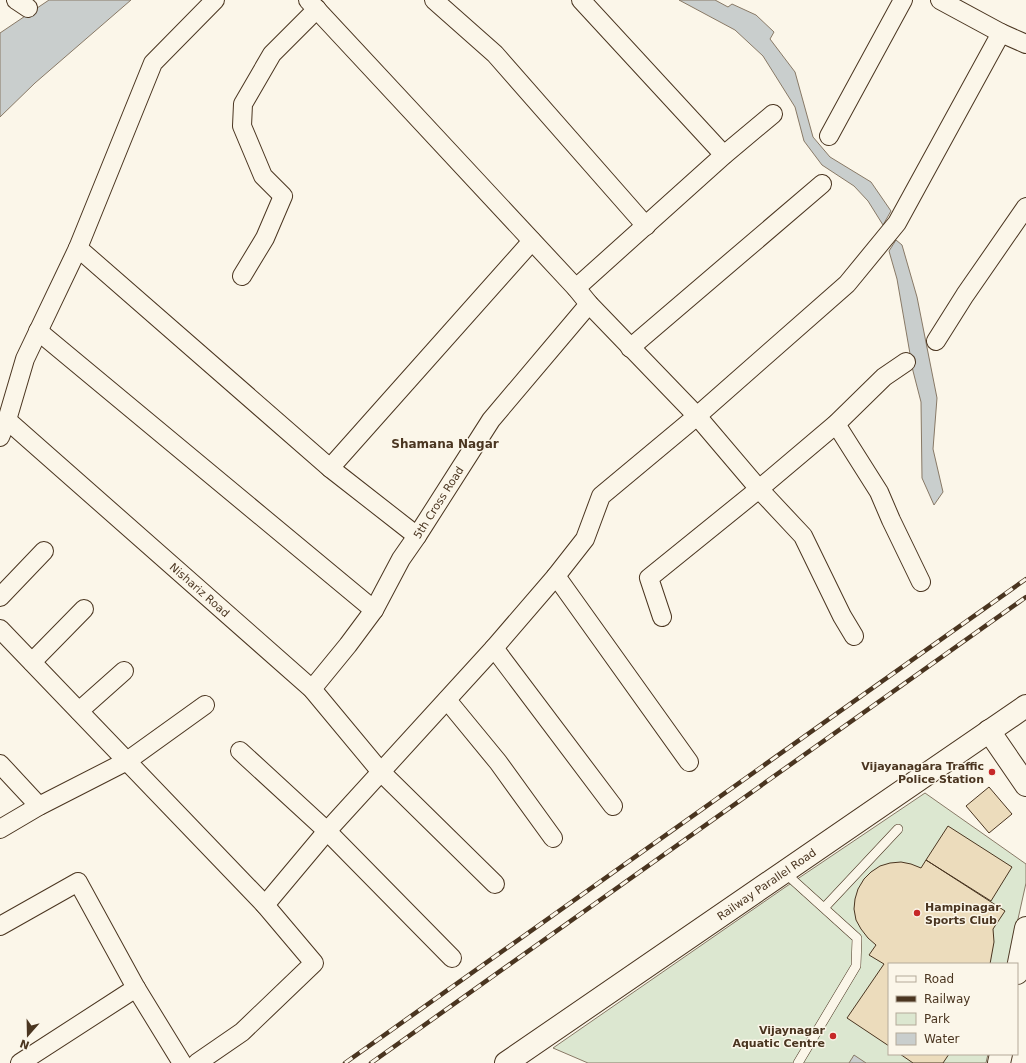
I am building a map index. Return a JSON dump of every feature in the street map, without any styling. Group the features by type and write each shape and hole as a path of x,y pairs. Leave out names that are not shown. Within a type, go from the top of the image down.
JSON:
{"street":[{"path":"0,437 7,420 25,359 78,248 153,63 215,0"},
{"path":"434,0 495,54 646,226"},
{"path":"581,0 724,155"},
{"path":"829,136 903,0"},
{"path":"940,0 1001,33 1026,44"},
{"path":"242,276 265,238 283,196 264,176 242,126 243,104 272,54 313,4 630,348 697,416 759,489 803,536 854,636"},
{"path":"265,905 327,831 494,648 556,576 585,540 601,496 697,416 847,284 897,223 1001,33"},
{"path":"576,288 724,155 773,114"},
{"path":"630,348 822,184"},
{"path":"936,341 965,295 1026,207"},
{"path":"330,468 532,241"},
{"path":"78,248 330,468 417,536"},
{"name":"5th Cross Road","path":"312,689 374,610 401,559 491,420 589,304"},
{"path":"38,331 374,610"},
{"path":"662,618 649,578 759,489 836,424 884,377 906,362"},
{"name":"Nishariz Road","path":"7,420 312,689 381,772 495,884"},
{"path":"836,424 879,492 890,520 921,582"},
{"path":"0,597 44,551"},
{"path":"556,576 689,762"},
{"path":"32,662 84,609"},
{"path":"0,629 265,905 314,963 242,1032 197,1063"},
{"path":"494,648 613,806"},
{"path":"79,711 124,671"},
{"path":"447,700 498,762 553,838"},
{"path":"0,829 39,806 127,761 205,705"},
{"name":"Railway Parallel Road","path":"506,1063 1026,706"},
{"path":"989,730 1026,785"},
{"path":"240,751 327,831 452,958"},
{"path":"0,764 39,806"},
{"path":"0,926 78,882 136,988 182,1063"},
{"path":"1018,968 1026,928"},
{"path":"20,1063 136,988"}],"lane":[{"path":"824,908 898,829"},
{"path":"784,872 857,938 856,966 798,1063"}],"green space":[{"path":"925,793 1026,864 1026,883 1008,963 888,963 888,1055 988,1055 986,1063 588,1063 553,1048 784,888"}],"water":[{"path":"49,0 131,0 35,83 0,117 0,33"},
{"path":"679,0 715,0 728,7 732,4 756,15 774,32 770,39 795,72 813,137 830,157 871,182 891,211 883,225 868,201 854,186 822,165 804,141 795,107 763,56 735,30"},
{"path":"896,240 902,245 917,297 937,398 933,449 943,492 934,505 922,478 921,402 913,371 897,279 889,251"},
{"path":"854,1055 866,1063 849,1063"}],"building":[{"path":"989,787 1012,814 989,833 966,806"},
{"path":"948,826 1012,867 991,901 926,860"},
{"path":"926,860 1005,911 993,929 994,942 990,963 888,963 888,1045 847,1018 884,964 869,955 876,945 868,938 856,920 854,909 855,899 858,889 864,879 880,866 901,862 921,868"},
{"path":"901,1055 948,1055 943,1063 913,1063"}],"railway":[{"path":"345,1063 1026,579"},
{"path":"371,1063 1026,597"}],"place":[{"name":"Vijayanagara Traffic Police Station","path":"992,772"},
{"name":"Hampinagar Sports Club","path":"917,913"},
{"name":"Vijaynagar Aquatic Centre","path":"833,1036"}],"district":[{"name":"Shamana Nagar","path":"445,444"}]}
